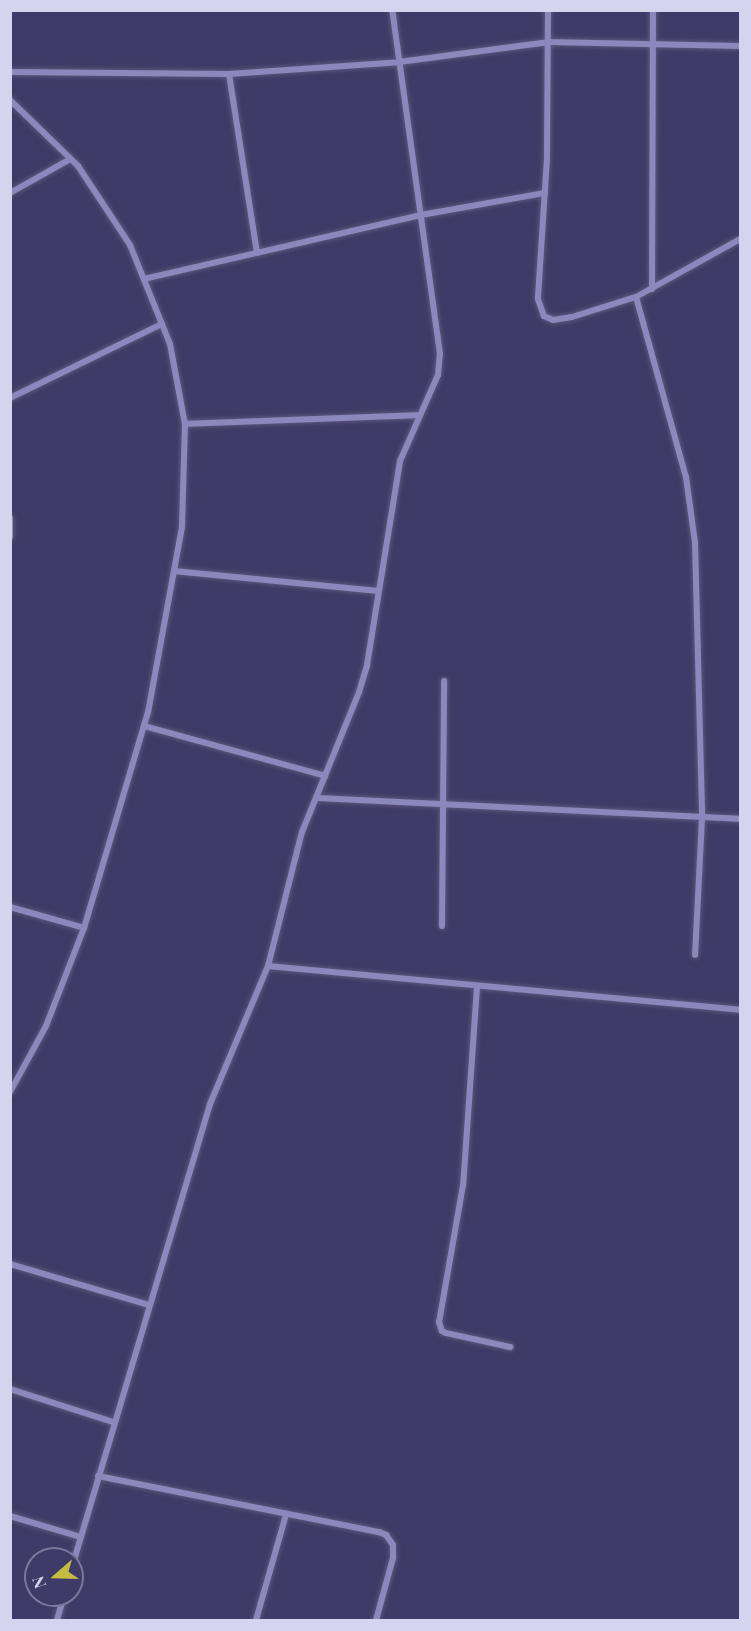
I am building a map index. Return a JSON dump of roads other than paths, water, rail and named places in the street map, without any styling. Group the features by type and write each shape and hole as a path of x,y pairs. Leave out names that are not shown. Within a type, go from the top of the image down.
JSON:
{"street":[{"path":"78,1547 210,1104 268,966 302,832 359,692 367,665 400,461 438,375 440,362 392,10"},
{"path":"548,10 545,193 538,299 544,316 553,320 572,317 636,297 741,239"},
{"path":"652,289 653,10"},
{"path":"10,72 229,74 399,62 548,42 653,42 741,46"},
{"path":"229,74 257,253"},
{"path":"10,100 70,159 130,245 170,344 185,424 182,527 144,726 84,928 46,1026 10,1092"},
{"path":"10,193 70,159"},
{"path":"144,279 421,215 545,193"},
{"path":"636,297 686,477 693,514 702,818 695,955"},
{"path":"10,398 162,324"},
{"path":"185,424 419,415"},
{"path":"10,518 10,537"},
{"path":"174,571 378,591"},
{"path":"442,926 444,681"},
{"path":"144,726 325,776"},
{"path":"316,798 741,819"},
{"path":"10,907 84,928"},
{"path":"268,966 741,1010"},
{"path":"477,987 463,1185 439,1322 442,1331 446,1333 510,1347"},
{"path":"10,1264 149,1305"},
{"path":"10,1389 114,1422"},
{"path":"98,1476 386,1535 393,1545 393,1558 376,1620"},
{"path":"256,1620 286,1515"},
{"path":"10,1516 81,1537"}]}
